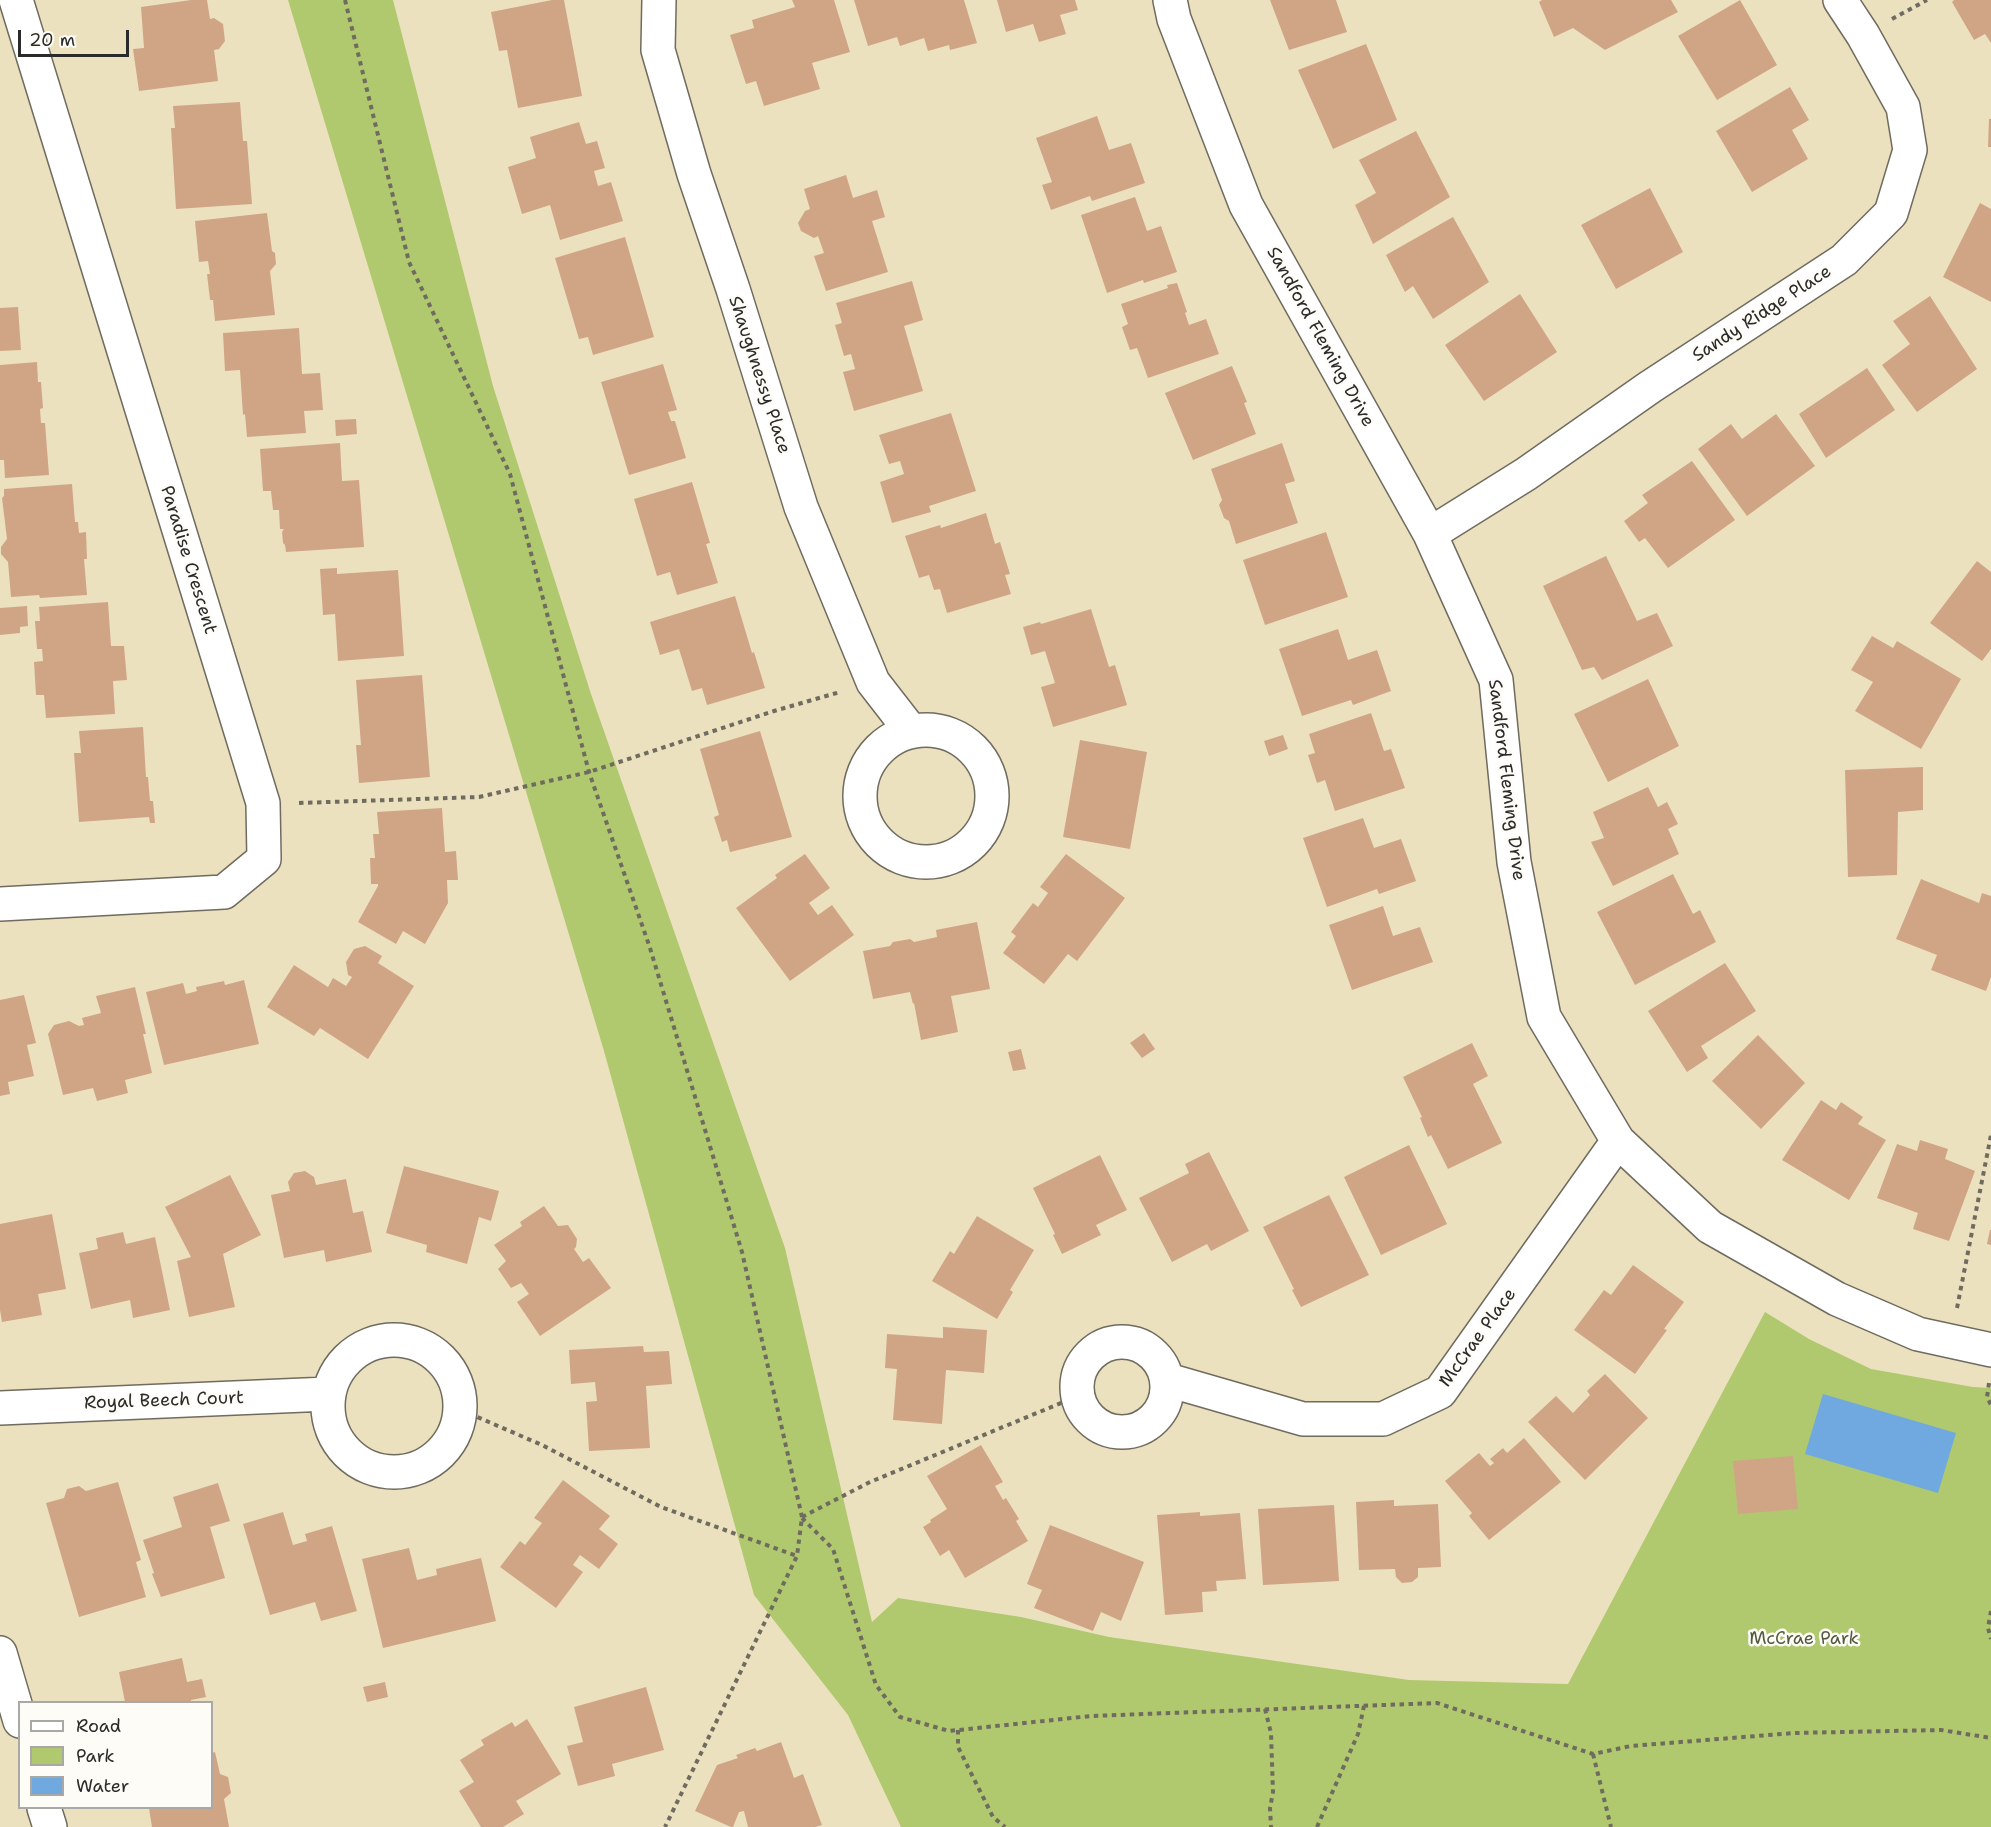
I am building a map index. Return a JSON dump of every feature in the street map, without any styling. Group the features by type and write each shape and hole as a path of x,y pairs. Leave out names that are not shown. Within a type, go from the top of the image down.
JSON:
{"street":[{"name":"Paradise Crescent","path":"0,904 224,892 264,860 263,803 16,0"},
{"name":"Shaughnessy Place","path":"659,0 658,50 693,174 801,507 873,682 911,731"},
{"name":"Sandford Fleming Drive","path":"1170,0 1174,19 1245,205 1430,534 1496,680 1514,862 1544,1017 1618,1141 1710,1227 1838,1299 1918,1334 1991,1350"},
{"name":"Sandy Ridge Place","path":"1430,534 1526,474 1650,387 1844,260 1891,213 1910,150 1903,107 1863,35 1840,0"},
{"path":"936,730 958,737 982,760 990,775 993,797 989,820 981,835 964,851 942,861 919,862 894,854 882,846 868,827 862,812 860,789 866,767 873,755 890,740 911,731 936,730"},
{"name":"McCrae Place","path":"1168,1380 1303,1419 1383,1419 1440,1392 1618,1141"},
{"path":"387,1339 411,1341 433,1352 450,1368 458,1387 461,1410 453,1437 438,1456 410,1471 386,1473 370,1468 350,1457 336,1439 327,1417 328,1394 336,1371 351,1354 365,1345 387,1339"},
{"path":"1110,1342 1129,1342 1144,1346 1163,1365 1168,1380 1168,1392 1163,1407 1154,1420 1141,1429 1126,1432 1109,1431 1095,1423 1084,1411 1078,1396 1077,1378 1083,1363 1096,1349 1110,1342"},
{"name":"Royal Beech Court","path":"0,1408 328,1394"},
{"path":"0,1653 18,1714"},
{"path":"44,1809 50,1827"}],"path":[{"path":"345,0 409,262 510,474 589,772 650,948 742,1252 802,1517 797,1556 665,1827"},
{"path":"263,803 479,797 589,772 774,711 873,682"},
{"path":"1950,1341 1991,1135"},
{"path":"802,1517 870,1482 1078,1396"},
{"path":"461,1410 542,1445 661,1507 797,1556"},
{"path":"802,1517 833,1549 876,1685 900,1717 949,1731 1091,1716 1437,1703 1593,1754 1631,1746 1794,1733 1941,1730 1991,1738"},
{"path":"1991,1611 1988,1628 1991,1639"},
{"path":"1317,1827 1358,1734 1364,1706"},
{"path":"1265,1709 1271,1733 1273,1792 1270,1808 1271,1827"},
{"path":"958,1730 958,1747 993,1817 1005,1827"},
{"path":"1593,1754 1611,1827"}],"green space":[{"name":"McCrae Park","path":"288,0 393,0 493,386 591,694 785,1248 872,1622 898,1598 1021,1617 1109,1637 1409,1680 1568,1684 1765,1312 1809,1339 1871,1369 1973,1387 1991,1388 1991,1827 901,1827 848,1715 754,1595 604,1051"}],"water":[{"path":"1823,1394 1956,1433 1938,1493 1805,1454"}],"building":[{"path":"207,0 210,19 214,18 223,24 225,41 219,49 214,50 218,81 139,91 133,49 144,48 141,7"},
{"path":"552,0 564,0 582,96 518,108 507,50 499,51 491,12"},
{"path":"792,0 834,0 850,52 812,63 820,89 764,106 756,81 746,84 730,35 754,28 752,20 795,7"},
{"path":"854,0 964,0 977,43 950,50 949,45 928,51 924,38 900,46 897,37 868,46"},
{"path":"997,0 1075,0 1078,10 1060,15 1066,34 1039,42 1033,24 1006,32"},
{"path":"1270,0 1336,0 1347,32 1289,50"},
{"path":"1542,0 1671,0 1678,12 1605,50 1573,28 1554,37 1539,2"},
{"path":"1740,0 1777,65 1717,100 1678,36"},
{"path":"1954,0 1991,0 1991,43 1985,34 1974,40 1952,2"},
{"path":"1366,44 1397,120 1333,149 1298,70"},
{"path":"1790,87 1809,120 1792,130 1808,159 1752,192 1716,131"},
{"path":"240,102 243,141 247,141 252,204 176,209 171,128 175,128 173,106"},
{"path":"1097,116 1109,150 1131,143 1145,183 1092,201 1090,196 1051,210 1042,185 1052,182 1036,138"},
{"path":"1989,119 1991,119 1991,147 1988,147"},
{"path":"579,122 586,144 597,141 605,168 594,171 598,186 611,182 623,221 560,240 550,205 522,214 508,167 536,158 530,137"},
{"path":"1416,131 1450,197 1373,244 1355,205 1376,193 1359,160"},
{"path":"846,175 853,198 877,190 885,217 872,221 888,272 826,291 814,256 824,253 818,236 814,238 801,231 798,223 805,211 810,209 804,189"},
{"path":"1650,188 1683,252 1616,289 1581,225"},
{"path":"1135,197 1147,231 1161,226 1177,272 1144,283 1143,280 1107,293 1081,215"},
{"path":"1980,203 1991,209 1991,302 1943,277"},
{"path":"267,213 276,264 270,271 275,315 215,321 213,300 210,300 208,261 199,262 195,221"},
{"path":"1453,217 1489,282 1433,319 1413,286 1405,292 1386,255"},
{"path":"625,237 654,337 593,355 588,337 579,339 555,258"},
{"path":"912,281 923,320 904,326 923,391 854,411 843,372 855,369 851,354 844,356 835,325 842,323 836,303"},
{"path":"1177,283 1189,325 1206,319 1219,354 1148,378 1137,348 1130,350 1122,327 1128,324 1121,304"},
{"path":"1520,294 1557,352 1484,401 1445,345"},
{"path":"1930,296 1977,369 1917,412 1882,365 1910,344 1893,321"},
{"path":"18,307 21,350 0,351 0,308"},
{"path":"299,328 302,374 320,373 323,410 304,411 306,433 247,437 240,370 225,371 223,333"},
{"path":"37,362 43,408 40,409 41,423 45,423 49,475 5,478 4,460 0,460 0,365"},
{"path":"663,364 677,410 668,412 671,421 675,421 686,458 629,475 601,382"},
{"path":"1232,366 1247,402 1244,403 1256,434 1193,460 1165,393"},
{"path":"1867,368 1895,410 1826,458 1799,414"},
{"path":"951,413 976,491 929,506 931,512 892,523 880,482 904,474 900,461 889,464 879,435"},
{"path":"1776,414 1815,466 1747,516 1698,449 1731,424 1742,439"},
{"path":"356,419 357,434 336,436 335,420"},
{"path":"340,443 342,481 359,480 364,547 286,552 282,532 284,529 280,529 279,510 273,510 271,491 263,491 260,449"},
{"path":"1282,443 1295,481 1285,484 1298,523 1236,544 1229,521 1224,518 1219,505 1222,500 1211,469"},
{"path":"1692,461 1735,520 1668,568 1645,538 1639,542 1624,521 1648,503 1642,495"},
{"path":"692,482 710,543 706,544 718,583 677,595 670,572 657,576 634,499"},
{"path":"72,484 75,522 78,522 79,533 86,532 87,559 84,559 87,595 11,597 8,562 1,554 1,547 7,539 2,498 4,489"},
{"path":"986,513 995,544 1000,542 1010,574 1005,575 1011,594 947,613 940,589 934,590 929,575 919,578 905,536 940,525 941,528"},
{"path":"1326,532 1348,597 1265,625 1243,560"},
{"path":"1606,556 1637,621 1657,613 1673,646 1602,680 1594,667 1582,670 1543,586"},
{"path":"1977,561 1991,572 1991,649 1982,661 1930,623"},
{"path":"337,568 337,574 398,570 404,656 338,661 335,614 323,615 320,569"},
{"path":"735,596 765,688 707,705 702,688 692,691 679,649 660,655 650,622"},
{"path":"108,602 111,646 124,646 127,680 113,681 115,714 46,718 44,695 36,695 34,662 43,661 42,649 37,649 35,621 40,621 39,607"},
{"path":"27,606 28,626 20,627 20,633 0,635 0,608"},
{"path":"1091,609 1109,667 1115,665 1127,705 1053,727 1041,687 1055,683 1045,651 1031,655 1023,627"},
{"path":"1338,629 1348,660 1377,650 1391,691 1353,705 1351,700 1302,716 1279,649"},
{"path":"1872,636 1893,648 1897,641 1961,679 1921,749 1855,711 1873,682 1851,670"},
{"path":"422,675 430,777 359,783 356,745 361,745 356,680"},
{"path":"1648,679 1679,746 1608,782 1574,714"},
{"path":"1371,713 1384,751 1391,749 1405,788 1335,811 1325,780 1317,783 1308,755 1315,753 1309,734"},
{"path":"143,727 146,777 148,777 150,801 153,801 155,823 150,823 149,817 79,822 74,753 81,753 79,731"},
{"path":"760,731 792,837 730,852 727,840 722,842 714,817 719,815 700,749"},
{"path":"1283,735 1288,749 1269,756 1264,741"},
{"path":"1080,740 1147,752 1130,849 1063,837"},
{"path":"1923,767 1923,810 1898,812 1897,875 1848,877 1845,770"},
{"path":"1648,787 1658,807 1667,802 1678,824 1668,829 1679,854 1613,886 1591,842 1604,838 1593,812"},
{"path":"442,808 445,852 456,851 458,880 447,880 448,903 425,944 403,931 396,944 358,922 378,886 378,884 371,884 370,858 375,858 373,834 379,834 377,812"},
{"path":"1363,818 1374,848 1401,839 1416,881 1379,894 1377,889 1327,907 1303,838"},
{"path":"805,854 830,888 809,903 818,915 832,905 854,935 790,981 736,908 777,878 775,875"},
{"path":"1066,854 1125,898 1077,961 1068,954 1044,984 1003,953 1016,936 1011,932 1033,903 1038,907 1048,893 1040,887"},
{"path":"1673,874 1693,914 1700,910 1716,942 1635,985 1597,912"},
{"path":"1921,879 1979,903 1982,893 1991,896 1991,977 1986,991 1931,970 1937,955 1896,939"},
{"path":"1383,906 1393,936 1420,927 1433,962 1352,990 1329,925"},
{"path":"977,922 990,989 951,996 958,1032 921,1040 910,992 873,999 863,951 890,946 893,942 910,939 914,942 937,937 936,930"},
{"path":"365,946 382,956 378,963 414,986 368,1059 320,1028 314,1036 267,1007 294,965 328,987 333,978 346,986 352,977 348,975 346,962 354,949"},
{"path":"1725,963 1756,1011 1701,1046 1708,1058 1687,1072 1648,1011"},
{"path":"244,980 259,1044 164,1065 146,992 183,983 186,994 197,991 196,987 224,981 225,985"},
{"path":"135,987 152,1073 125,1080 128,1093 97,1101 93,1088 63,1095 48,1034 54,1025 69,1021 79,1026 84,1025 82,1018 101,1013 96,996"},
{"path":"24,995 36,1043 27,1045 34,1076 8,1082 10,1094 0,1096 0,1000"},
{"path":"1144,1033 1155,1049 1142,1058 1130,1043"},
{"path":"1758,1035 1805,1083 1761,1129 1712,1081"},
{"path":"1472,1043 1488,1076 1473,1084 1502,1143 1448,1169 1431,1135 1428,1137 1420,1118 1422,1117 1403,1077"},
{"path":"1021,1049 1026,1069 1013,1071 1008,1052"},
{"path":"1821,1100 1836,1110 1841,1102 1863,1117 1858,1124 1886,1140 1849,1200 1782,1160"},
{"path":"1920,1140 1948,1149 1945,1159 1975,1171 1949,1241 1913,1229 1918,1213 1877,1198 1897,1144 1917,1151"},
{"path":"1409,1145 1447,1224 1381,1255 1344,1177"},
{"path":"1209,1152 1249,1231 1211,1251 1207,1244 1172,1262 1139,1198 1189,1173 1185,1164"},
{"path":"1100,1155 1127,1210 1096,1225 1101,1235 1062,1254 1033,1188"},
{"path":"404,1166 499,1191 491,1221 479,1217 467,1264 426,1252 427,1245 386,1233"},
{"path":"305,1171 314,1177 316,1185 346,1179 353,1213 363,1211 372,1252 326,1262 324,1250 284,1258 271,1195 290,1191 288,1182 294,1173"},
{"path":"230,1175 261,1235 223,1254 235,1307 189,1317 177,1261 191,1257 165,1207"},
{"path":"1329,1195 1369,1275 1301,1307 1263,1227"},
{"path":"544,1206 558,1226 568,1225 577,1239 574,1249 583,1262 589,1258 611,1288 540,1336 517,1302 529,1294 521,1283 511,1288 498,1269 506,1261 494,1245 522,1226 520,1222"},
{"path":"52,1214 66,1289 38,1294 42,1315 2,1322 0,1224"},
{"path":"977,1216 1034,1250 1010,1290 1013,1292 997,1319 932,1281 950,1251 954,1254"},
{"path":"1991,1230 1991,1245 1987,1244"},
{"path":"123,1232 126,1244 155,1237 170,1310 133,1318 130,1300 91,1309 79,1253 98,1249 96,1238"},
{"path":"1633,1265 1684,1302 1635,1374 1574,1330 1604,1290 1611,1295"},
{"path":"943,1327 987,1330 984,1373 946,1370 942,1424 893,1420 897,1369 885,1368 887,1334 943,1338"},
{"path":"643,1346 644,1352 669,1351 672,1384 646,1386 650,1448 589,1451 586,1402 597,1401 595,1382 571,1384 569,1350"},
{"path":"1605,1374 1648,1418 1585,1480 1528,1422 1556,1396 1573,1413 1590,1395 1587,1391"},
{"path":"1524,1438 1561,1482 1489,1540 1469,1516 1472,1513 1445,1481 1479,1453 1490,1466 1494,1463 1490,1459 1503,1448 1507,1453"},
{"path":"981,1445 1003,1482 995,1486 1003,1500 1006,1498 1019,1519 1016,1521 1028,1541 965,1578 949,1550 940,1556 923,1527 947,1509 927,1476"},
{"path":"1793,1456 1798,1509 1738,1514 1733,1461"},
{"path":"563,1480 610,1516 599,1529 618,1544 599,1569 580,1555 573,1565 583,1572 556,1608 500,1567 520,1541 525,1545 542,1523 534,1518"},
{"path":"118,1482 141,1560 136,1562 146,1597 79,1617 46,1503 64,1498 67,1489 79,1486 86,1491"},
{"path":"218,1483 230,1521 210,1527 225,1578 161,1597 143,1540 182,1527 173,1497"},
{"path":"1394,1500 1394,1506 1438,1504 1441,1567 1418,1568 1418,1577 1412,1582 1402,1583 1396,1577 1395,1569 1359,1570 1356,1502"},
{"path":"1334,1505 1339,1581 1263,1585 1258,1509"},
{"path":"283,1512 293,1545 307,1541 305,1534 332,1526 357,1611 321,1621 315,1602 270,1615 243,1524"},
{"path":"1200,1512 1200,1516 1240,1513 1246,1579 1216,1581 1217,1591 1202,1592 1203,1612 1165,1615 1157,1515"},
{"path":"1050,1525 1144,1562 1121,1621 1101,1612 1093,1631 1034,1608 1042,1590 1027,1584"},
{"path":"409,1548 417,1580 437,1575 436,1569 481,1558 496,1621 383,1648 362,1559"},
{"path":"182,1658 187,1682 202,1679 206,1697 191,1701 125,1701 119,1672"},
{"path":"385,1682 388,1697 367,1702 363,1687"},
{"path":"646,1687 664,1750 612,1764 615,1776 578,1786 567,1746 583,1742 574,1707"},
{"path":"527,1719 561,1774 516,1801 524,1814 503,1827 481,1827 459,1791 474,1782 460,1760 484,1745 481,1740 512,1722 515,1727"},
{"path":"781,1742 794,1778 803,1774 822,1825 815,1827 748,1827 744,1811 739,1812 731,1827 695,1811 717,1765 738,1758 736,1755 755,1748 757,1751"},
{"path":"215,1752 220,1774 228,1777 231,1793 224,1799 229,1827 152,1827 149,1809 213,1809 213,1753"}]}
